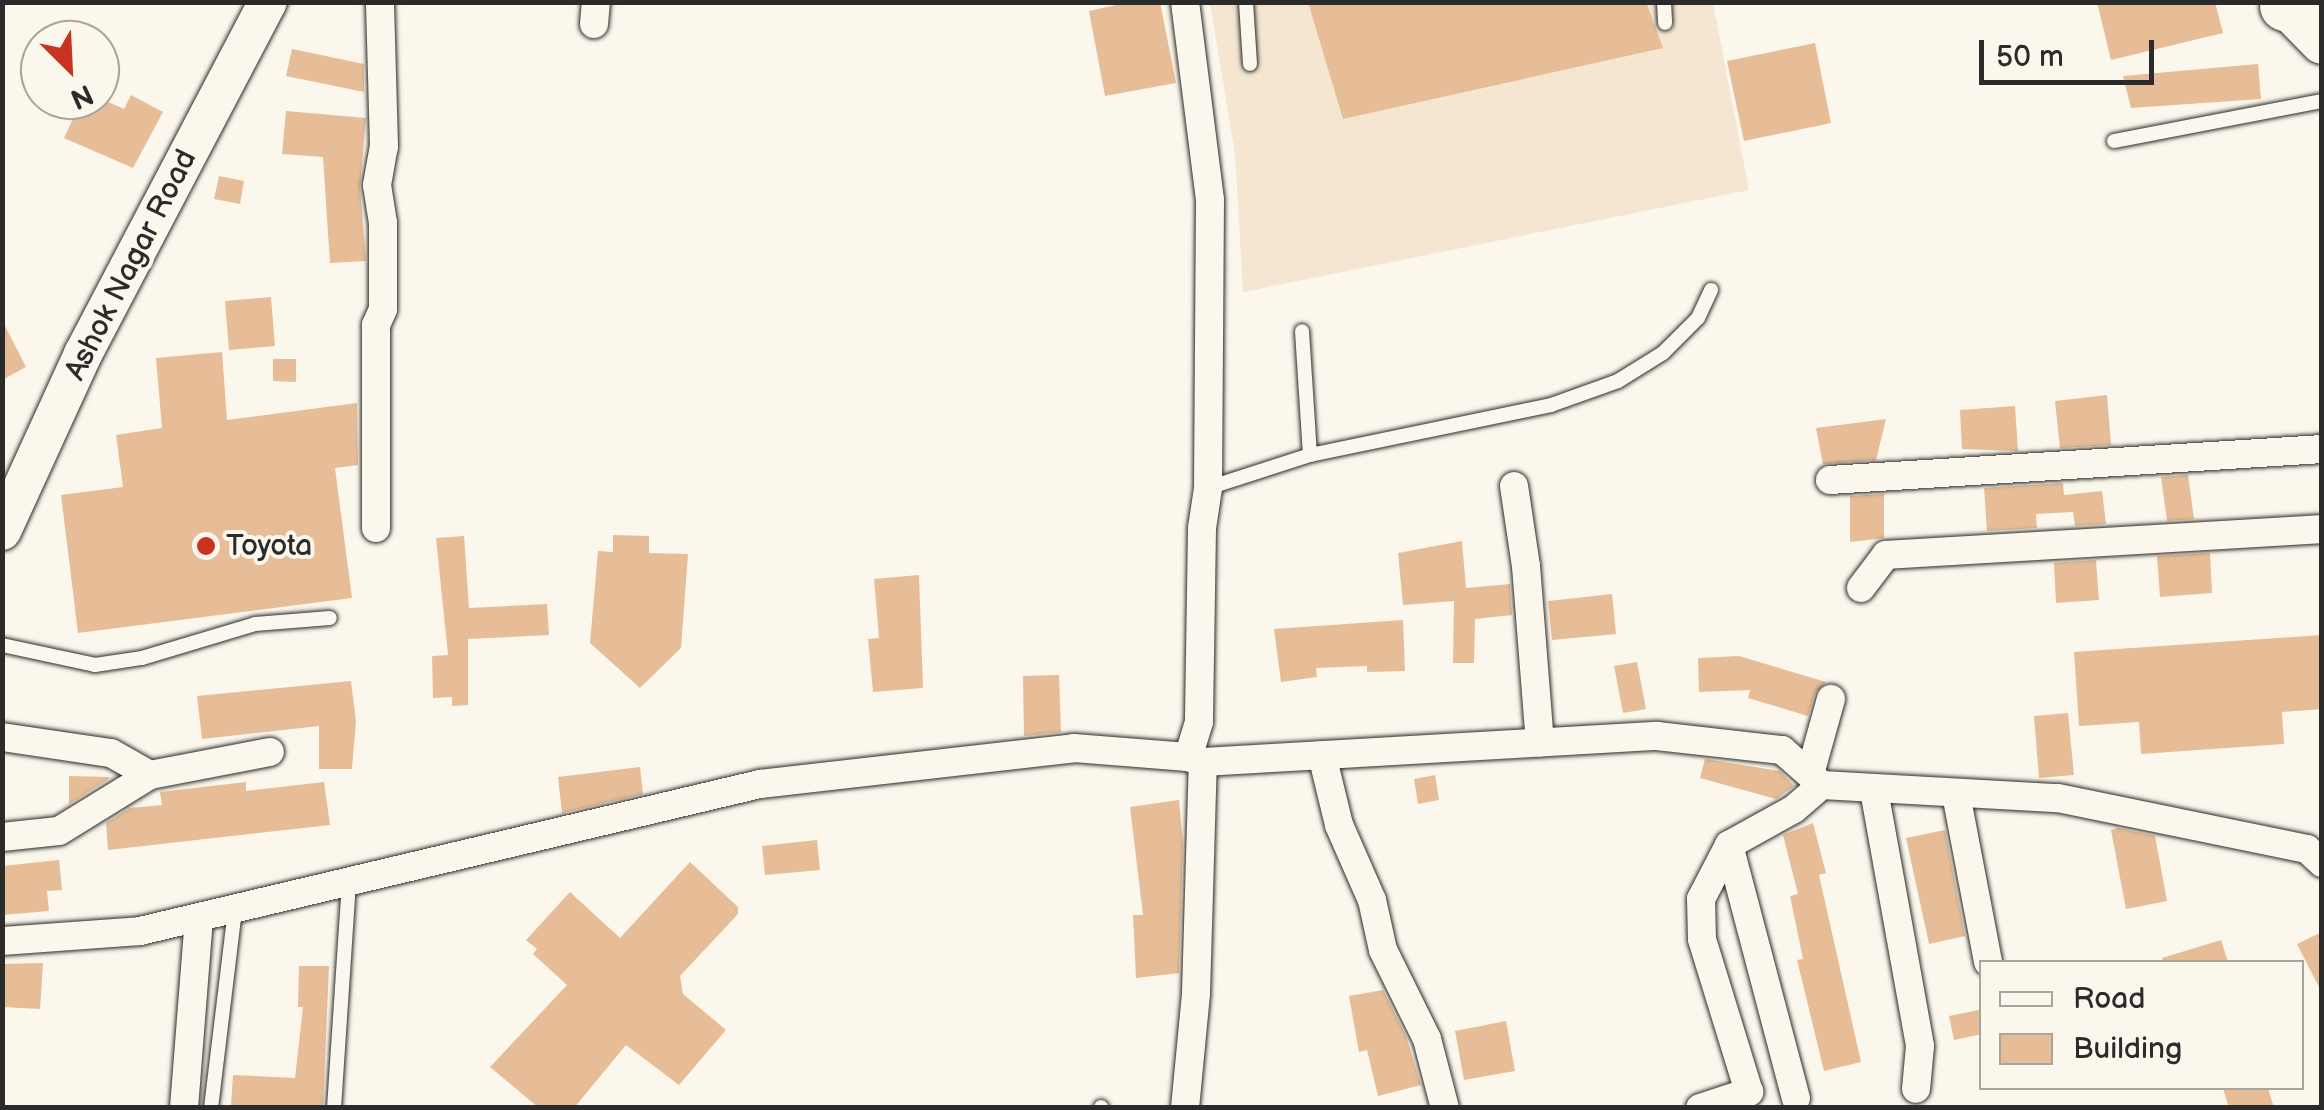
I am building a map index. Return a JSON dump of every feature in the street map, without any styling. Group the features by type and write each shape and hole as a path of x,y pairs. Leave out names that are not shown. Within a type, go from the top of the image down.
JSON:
{"main road":[{"path":"2291,4 2322,44"}],"street":[{"name":"Ashok Nagar Road","path":"2,531 83,354 268,2"},
{"path":"376,528 376,326 382,310 383,223 377,185 384,147 380,2"},
{"path":"1185,2 1210,200 1208,488 1202,528 1196,759 1196,993 1186,1108"},
{"path":"1830,480 2322,448"},
{"path":"1514,486 1526,566 1540,742"},
{"path":"1861,588 1886,555 2322,529"},
{"path":"1700,1108 1749,1092 1702,939 1702,899 1728,844 1794,809 1816,779 1831,699"},
{"path":"2,941 140,931 760,784 1074,748 1196,759 1657,736 1782,750 1816,779 1874,790 2058,798 2307,850 2322,864"},
{"path":"2,737 111,752 150,775"},
{"path":"2,837 59,830 150,775 270,752"},
{"path":"1322,755 1339,825 1372,900 1383,950 1426,1039 1445,1108"},
{"path":"1874,790 1920,1046 1916,1089"},
{"path":"1956,794 1988,960"},
{"path":"1728,844 1796,1098"},
{"path":"184,1108 199,918"}],"lane":[{"path":"1246,2 1250,64"},
{"path":"1664,2 1665,23"},
{"path":"2114,141 2322,101"},
{"path":"1208,488 1310,455 1551,406 1618,382 1663,352 1686,330 1698,318 1711,290"},
{"path":"1302,332 1310,455"},
{"path":"2,645 95,665 142,658 255,624 330,618"},
{"path":"334,1108 348,884"},
{"path":"211,1108 234,910"}],"shaded area":[{"path":"1210,3 1713,3 1749,190 1243,292 1235,154"}],"building":[{"path":"1130,2 1160,2 1176,83 1105,96 1089,11"},
{"path":"1308,2 1646,2 1663,48 1343,119"},
{"path":"2097,2 2215,2 2223,33 2111,60"},
{"path":"1815,43 1831,123 1744,141 1727,61"},
{"path":"292,49 364,64 364,92 286,76"},
{"path":"2258,64 2261,99 2131,108 2123,76"},
{"path":"131,95 163,112 133,168 64,138 73,120 120,120 120,107 124,109"},
{"path":"286,111 366,118 360,187 366,261 330,263 323,157 282,154"},
{"path":"219,176 244,181 240,204 214,199"},
{"path":"271,297 275,346 229,350 225,301"},
{"path":"2,320 26,367 2,380"},
{"name":"Toyota","path":"222,352 227,420 357,403 358,465 335,468 352,598 78,633 61,495 123,487 116,435 162,428 156,358"},
{"path":"273,359 296,359 296,382 273,381"},
{"path":"2107,395 2111,445 2060,448 2055,401"},
{"path":"2015,406 2018,451 1962,449 1960,410"},
{"path":"1886,419 1876,460 1823,464 1816,428"},
{"path":"2188,475 2194,519 2167,521 2161,477"},
{"path":"2063,483 2064,495 2102,491 2106,524 2075,526 2073,512 2036,514 2037,528 1987,531 1984,488"},
{"path":"1884,494 1884,538 1850,542 1850,496"},
{"path":"613,535 649,536 649,553 688,554 681,648 640,688 590,643 598,551 613,552"},
{"path":"464,536 469,608 547,604 549,635 468,639 468,705 452,706 452,697 433,698 432,656 448,655 436,538"},
{"path":"1462,541 1466,588 1510,584 1512,615 1475,619 1474,663 1453,663 1454,601 1403,605 1398,553"},
{"path":"2210,553 2212,593 2160,597 2157,556"},
{"path":"2096,560 2099,600 2056,603 2054,563"},
{"path":"919,575 923,688 873,692 868,639 879,638 874,579"},
{"path":"1612,594 1616,634 1552,640 1548,601"},
{"path":"1403,620 1405,671 1367,672 1367,666 1316,668 1317,677 1281,682 1274,629"},
{"path":"2322,635 2322,709 2282,712 2284,744 2141,754 2139,722 2079,726 2074,652"},
{"path":"1739,656 1826,682 1815,693 1808,716 1748,698 1750,690 1699,692 1698,658"},
{"path":"1637,662 1646,709 1623,713 1614,666"},
{"path":"1059,675 1061,732 1024,736 1023,676"},
{"path":"351,681 356,721 352,769 319,769 319,726 202,739 197,696"},
{"path":"2068,713 2074,775 2039,778 2034,716"},
{"path":"1705,759 1780,771 1794,786 1776,799 1700,778"},
{"path":"640,767 643,794 562,813 558,777"},
{"path":"1435,775 1439,800 1418,804 1414,779"},
{"path":"69,776 109,777 109,779 69,804"},
{"path":"246,782 246,791 324,782 330,825 108,850 106,823 130,808 162,805 160,792"},
{"path":"1179,800 1183,844 1179,973 1136,978 1133,915 1143,915 1130,807"},
{"path":"1813,823 1826,873 1819,875 1861,1062 1824,1071 1797,960 1803,959 1790,896 1798,894 1783,835"},
{"path":"1945,830 1965,936 1929,944 1906,838"},
{"path":"2111,830 2155,836 2167,901 2126,909"},
{"path":"817,840 820,870 765,875 762,846"},
{"path":"59,860 62,890 47,891 49,911 2,915 2,866"},
{"path":"690,862 738,907 738,914 680,976 683,994 726,1030 679,1085 626,1045 574,1108 539,1108 490,1067 567,985 533,954 537,949 526,940 570,892 620,938"},
{"path":"2322,932 2322,993 2297,944"},
{"path":"2221,940 2227,960 2162,960"},
{"path":"43,963 40,1009 2,1007 2,964"},
{"path":"299,966 329,966 323,1108 231,1106 233,1075 295,1078 303,1007 298,1007"},
{"path":"1383,990 1406,1036 1421,1085 1378,1096 1367,1050 1359,1052 1349,996"},
{"path":"1979,1010 1979,1035 1954,1040 1949,1016"},
{"path":"1506,1021 1515,1071 1464,1080 1455,1031"},
{"path":"2224,1090 2269,1090 2274,1108 2229,1108"}],"place":[{"name":"Toyota","path":"206,546"}]}
